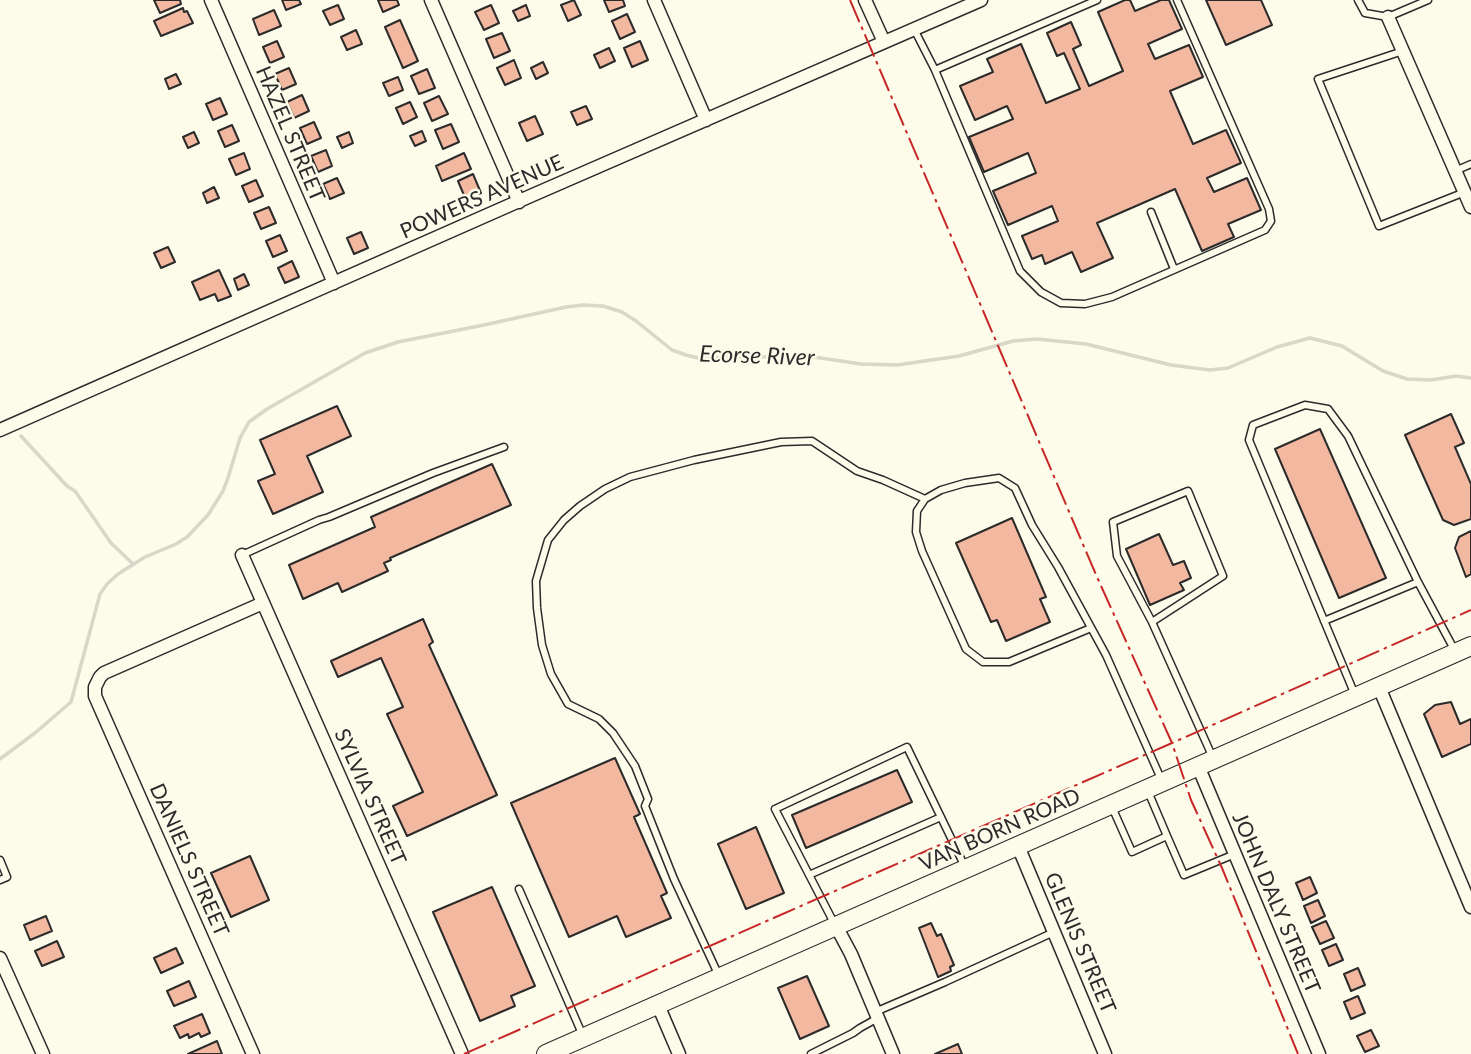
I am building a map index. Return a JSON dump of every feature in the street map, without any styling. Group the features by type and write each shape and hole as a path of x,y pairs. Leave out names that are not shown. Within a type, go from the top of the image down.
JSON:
{"main road":[{"name":"VAN BORN ROAD","path":"558,1052 836,926 1464,650"}],"street":[{"name":"HAZEL STREET","path":"211,0 334,283"},
{"path":"431,0 519,202"},
{"path":"654,0 706,120"},
{"path":"865,0 884,42"},
{"name":"POWERS AVENUE","path":"0,430 981,0"},
{"path":"1388,17 1471,207"},
{"name":"SYLVIA STREET","path":"242,555 462,1054"},
{"name":"DANIELS STREET","path":"253,1054 95,696 97,681 104,673 263,603"},
{"path":"1379,687 1471,907"},
{"name":"JOHN DALY STREET","path":"1206,763 1235,853 1319,1054"},
{"name":"GLENIS STREET","path":"1018,846 1105,1054"},
{"path":"836,926 877,1015 888,1052"},
{"path":"0,958 43,1054"},
{"path":"658,1005 679,1054"}],"lane":[{"path":"935,70 1097,0"},
{"path":"914,29 935,70 1020,271 1041,292 1061,303 1085,304 1112,297 1265,230 1271,221 1269,209 1177,0"},
{"path":"1358,0 1365,13 1388,17 1411,3 1428,0"},
{"path":"1403,51 1318,79 1379,226 1465,192"},
{"path":"1455,170 1471,164"},
{"path":"1150,212 1174,269"},
{"path":"1356,697 1249,440 1253,425 1305,405 1328,409 1348,436 1418,582 1464,650"},
{"path":"719,978 674,879 645,806 648,799 635,766 613,733 599,719 568,704 551,674 542,645 536,581 548,540 580,506 605,489 630,477 780,442 812,441 857,471 925,499"},
{"path":"242,555 433,473 504,447"},
{"path":"1091,628 1010,662 984,662 966,649 922,551 916,531 917,511 925,499 941,490 965,483 999,478 1015,488 1032,525 1058,567 1106,655 1155,786 1167,836 1184,876 1235,853"},
{"path":"1152,622 1223,576 1188,491 1113,522 1117,556 1152,622 1206,763"},
{"path":"1324,621 1418,582"},
{"path":"836,926 775,810 907,747 966,869"},
{"path":"1111,805 1132,852 1167,836"},
{"path":"809,875 941,817"},
{"path":"0,860 7,877 0,880"},
{"path":"519,889 584,1038"},
{"path":"811,1054 853,1033 877,1015 1055,933"}],"building":[{"path":"154,0 180,0 181,4 160,13"},
{"path":"282,0 299,0 301,4 286,10"},
{"path":"378,0 397,0 399,5 383,12"},
{"path":"574,0 581,15 568,21 561,5"},
{"path":"604,0 623,0 625,6 609,12"},
{"path":"1130,0 1135,11 1161,0 1169,0 1182,29 1148,44 1155,59 1189,45 1203,77 1170,91 1193,144 1226,130 1241,163 1207,178 1214,192 1247,178 1261,210 1228,224 1234,237 1202,251 1175,189 1097,223 1113,258 1081,272 1072,252 1045,264 1042,255 1032,259 1022,236 1058,221 1052,206 1008,225 993,191 1036,173 1028,153 984,172 969,137 1013,119 1007,106 975,120 960,86 993,72 987,59 1021,44 1046,103 1080,89 1064,53 1057,56 1047,33 1071,22 1081,45 1073,49 1089,86 1123,71 1098,12"},
{"path":"1206,0 1261,0 1272,25 1226,45"},
{"path":"338,5 344,19 330,25 323,11"},
{"path":"491,5 499,23 484,30 475,12"},
{"path":"526,5 530,16 518,21 513,11"},
{"path":"183,8 193,23 161,36 154,21"},
{"path":"274,10 281,26 259,35 253,19"},
{"path":"627,14 635,32 620,39 612,21"},
{"path":"400,20 418,61 403,68 385,27"},
{"path":"356,30 362,44 347,50 341,37"},
{"path":"502,33 510,51 494,58 486,39"},
{"path":"277,41 284,57 270,63 263,47"},
{"path":"640,41 648,60 632,67 624,48"},
{"path":"609,48 615,61 600,68 594,55"},
{"path":"514,60 521,78 505,85 497,68"},
{"path":"543,62 548,73 536,79 531,68"},
{"path":"289,68 296,84 282,90 275,74"},
{"path":"427,69 435,88 419,94 411,76"},
{"path":"176,74 181,84 169,89 165,79"},
{"path":"398,77 403,90 389,96 383,83"},
{"path":"302,95 309,111 294,118 287,102"},
{"path":"439,96 448,114 432,121 424,103"},
{"path":"220,98 227,114 213,120 206,104"},
{"path":"410,102 417,117 403,124 396,108"},
{"path":"586,106 592,119 577,125 571,112"},
{"path":"535,116 543,134 527,141 519,123"},
{"path":"314,122 321,138 307,144 300,128"},
{"path":"451,124 459,142 443,149 435,130"},
{"path":"232,125 239,141 225,147 218,131"},
{"path":"422,131 426,141 415,146 410,136"},
{"path":"194,132 199,143 188,148 183,137"},
{"path":"349,132 353,143 342,148 337,137"},
{"path":"326,150 332,166 318,172 311,156"},
{"path":"244,153 250,169 236,175 229,159"},
{"path":"464,153 471,169 442,181 436,166"},
{"path":"473,174 481,193 466,200 458,181"},
{"path":"337,178 344,193 330,199 323,184"},
{"path":"256,180 263,196 249,202 242,186"},
{"path":"214,187 219,198 207,203 203,193"},
{"path":"269,207 276,223 261,229 254,213"},
{"path":"361,232 368,248 354,254 347,238"},
{"path":"280,235 287,251 273,257 266,241"},
{"path":"168,247 175,262 161,268 154,253"},
{"path":"292,261 299,277 285,283 278,268"},
{"path":"219,270 231,296 218,301 215,294 200,300 192,282"},
{"path":"244,274 249,285 238,290 234,279"},
{"path":"337,406 351,436 307,456 323,492 273,514 258,481 275,474 260,440"},
{"path":"1451,414 1464,443 1455,447 1471,484 1471,519 1454,525 1443,520 1405,435"},
{"path":"1320,429 1386,578 1339,598 1275,449"},
{"path":"492,464 511,505 390,558 391,560 384,563 388,571 342,592 338,583 303,599 289,565 375,527 371,517"},
{"path":"1012,518 1046,597 1040,599 1050,622 1006,641 997,620 991,622 956,543"},
{"path":"1471,531 1471,574 1466,577 1455,548 1459,537"},
{"path":"1159,534 1173,565 1184,561 1191,578 1180,583 1184,590 1150,605 1126,549"},
{"path":"423,619 433,642 429,645 497,795 407,836 393,806 423,792 387,714 403,707 381,658 338,677 331,661"},
{"path":"1451,702 1460,724 1471,719 1471,744 1442,757 1424,714 1435,705"},
{"path":"615,758 640,814 634,817 667,893 661,896 671,918 626,937 617,916 569,937 511,803"},
{"path":"897,770 912,802 806,848 792,815"},
{"path":"756,827 784,893 746,909 718,844"},
{"path":"250,856 269,900 231,917 211,873"},
{"path":"1310,877 1317,893 1303,900 1296,883"},
{"path":"492,887 535,986 511,996 515,1006 480,1021 433,912"},
{"path":"1318,900 1325,916 1311,923 1304,906"},
{"path":"46,916 52,931 30,940 24,925"},
{"path":"1326,921 1334,938 1320,944 1312,927"},
{"path":"931,923 937,936 941,934 954,965 950,967 951,971 938,977 919,928"},
{"path":"57,941 64,957 42,966 35,951"},
{"path":"1336,944 1343,960 1329,966 1322,950"},
{"path":"176,948 183,963 161,973 154,958"},
{"path":"1358,968 1365,985 1351,991 1344,974"},
{"path":"807,976 829,1026 800,1039 778,988"},
{"path":"189,981 196,997 174,1006 167,991"},
{"path":"1358,996 1365,1013 1351,1019 1344,1002"},
{"path":"202,1014 210,1033 201,1037 199,1033 189,1038 188,1034 180,1038 174,1026"},
{"path":"1371,1030 1379,1046 1365,1052 1357,1036"},
{"path":"217,1041 222,1054 188,1054"},
{"path":"958,1044 962,1054 935,1054"}],"waterway":[{"name":"Ecorse River","path":"0,759 71,702 100,594 118,574 145,557 187,537 208,515 223,491 240,438 249,422 365,353 398,342 583,305 603,306 622,312 672,350 698,358 807,356 861,364 897,365 959,356 1013,341 1037,339 1086,344 1171,365 1210,370 1228,368 1277,347 1310,338 1342,346 1383,371 1407,379 1431,380 1456,376 1471,378"},
{"path":"21,436 67,486 75,491 111,543 133,564"}],"power":[{"path":"850,0 1097,577 1172,743 1471,610"},
{"path":"464,1054 1172,743 1191,800 1222,868 1298,1054"}]}
